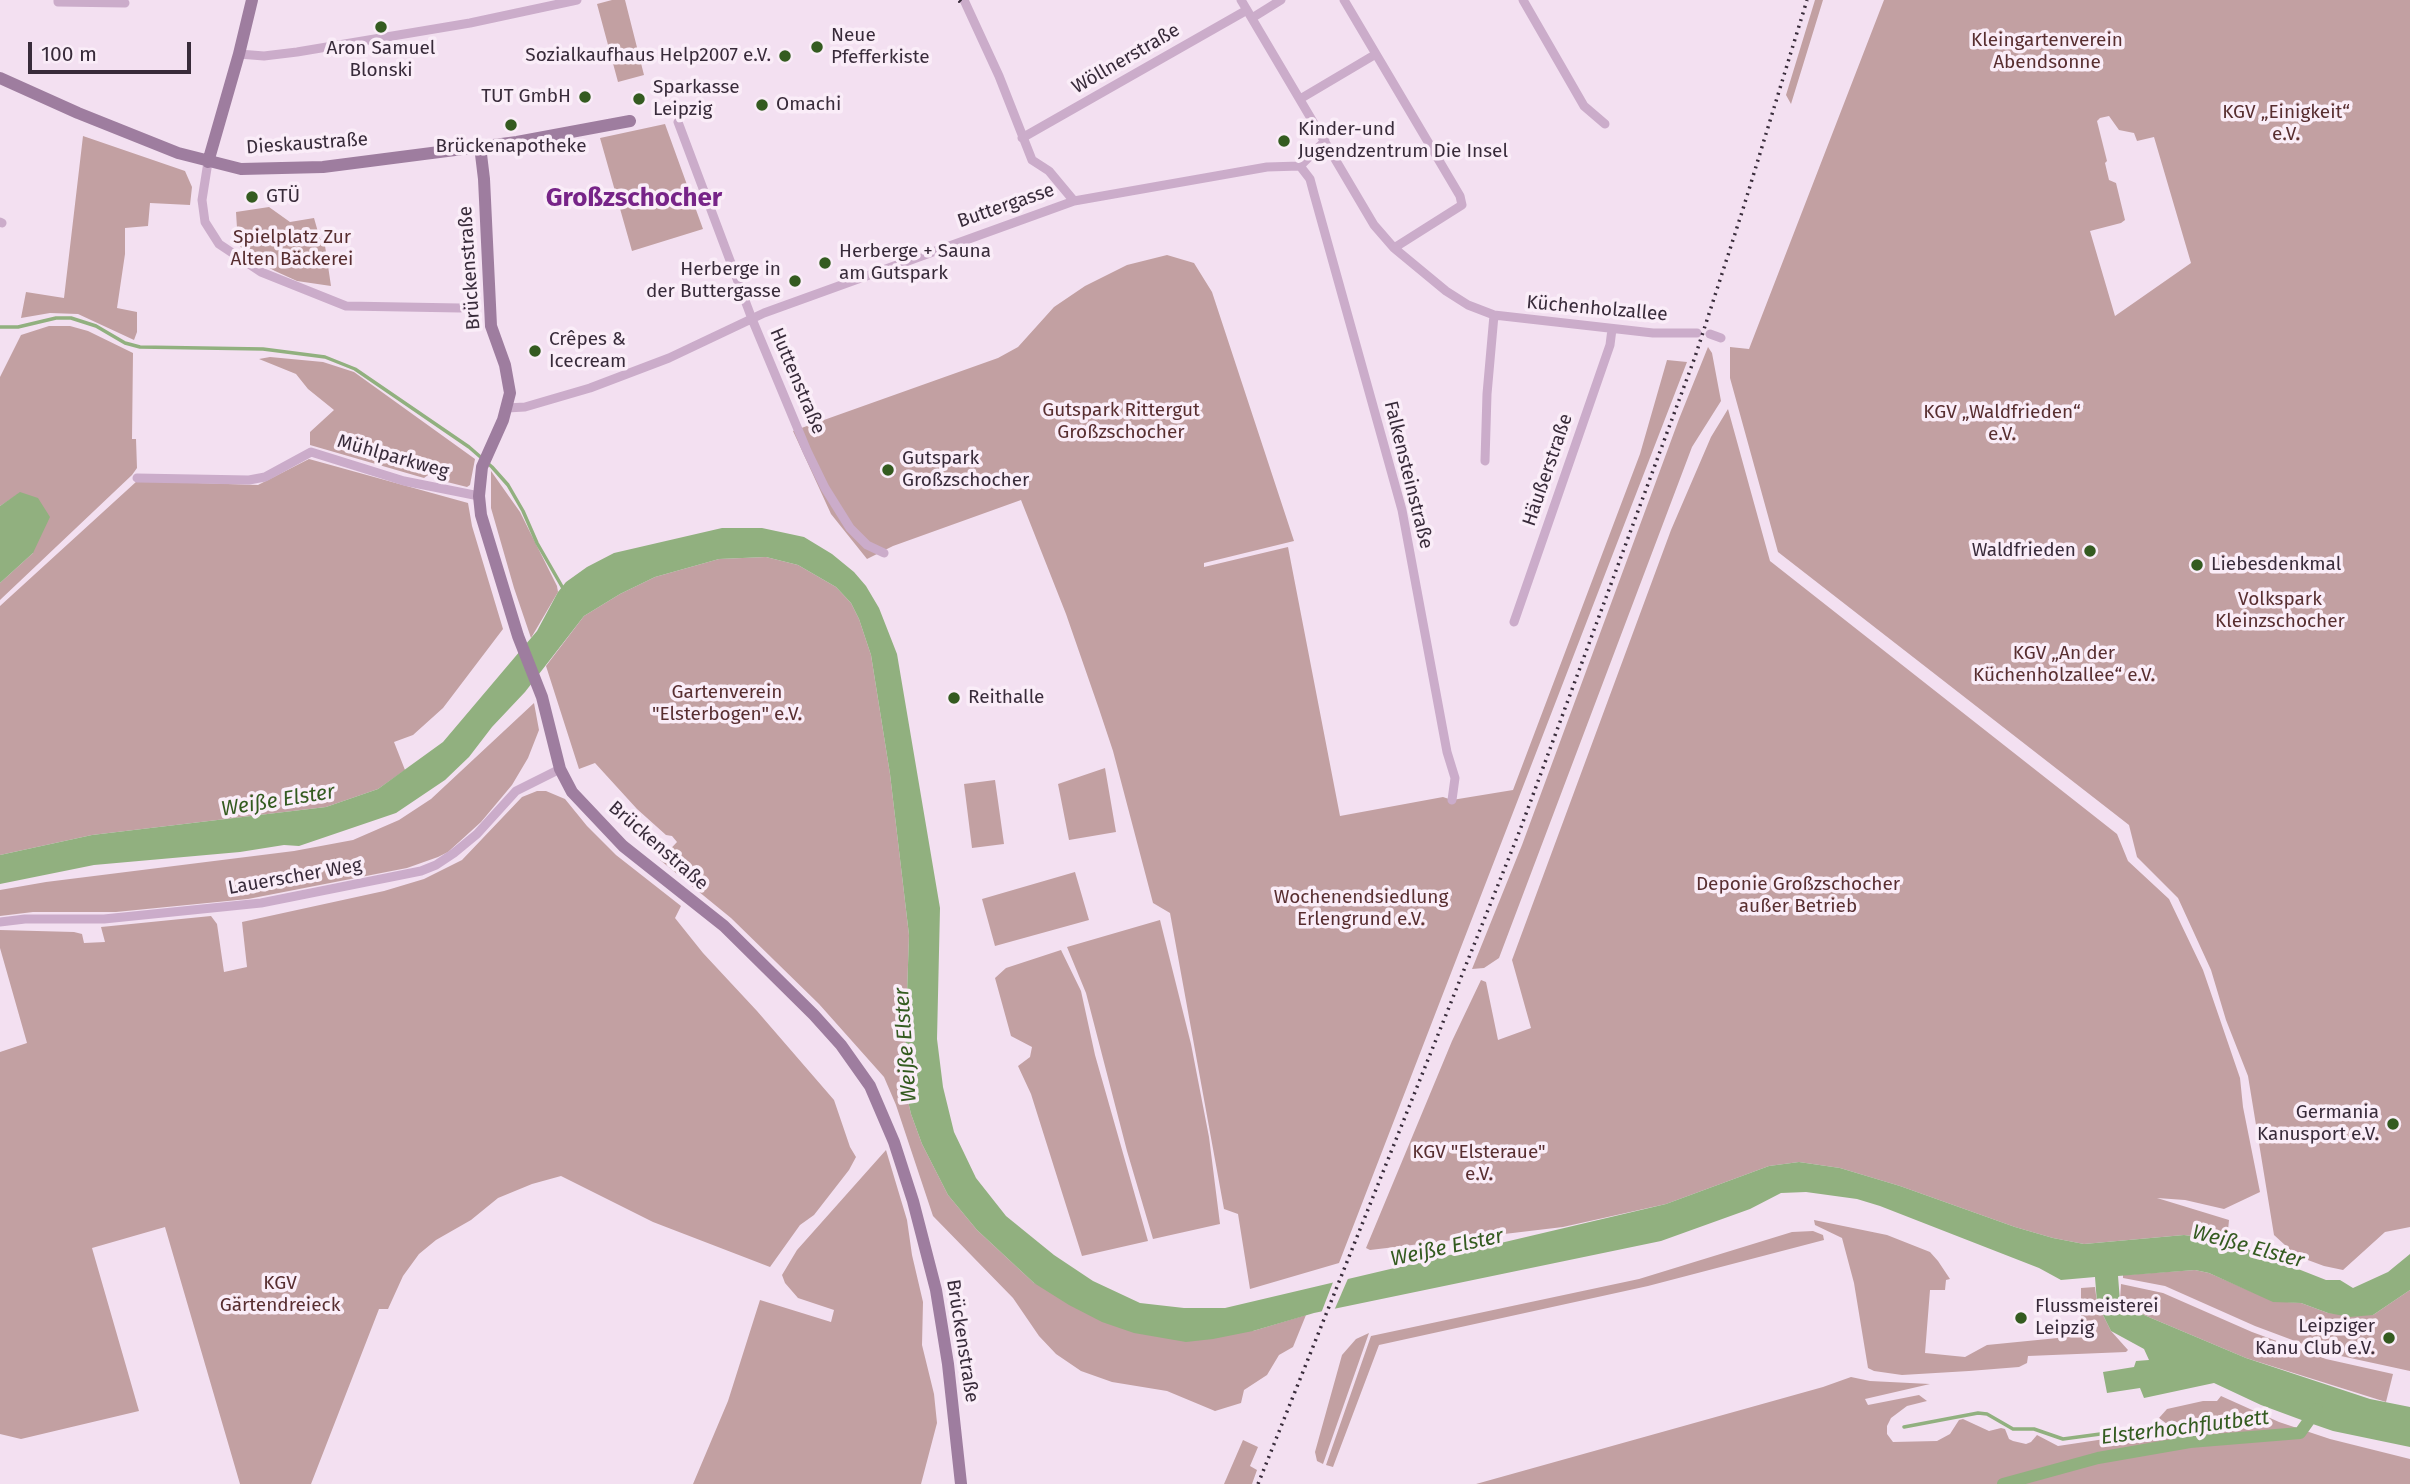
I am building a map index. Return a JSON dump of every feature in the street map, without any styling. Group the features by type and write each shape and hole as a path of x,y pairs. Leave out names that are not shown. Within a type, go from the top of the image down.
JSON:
{"main road":[{"path":"208,162 239,54 251,0"},
{"name":"Dieskaustraße","path":"0,78 78,113 208,162 241,169 323,167 480,146 630,121"},
{"name":"Brückenstraße","path":"480,146 484,179 489,308 495,343 509,379 507,408 488,452 480,479 481,515 518,636 538,688 560,769 572,792 623,846 723,926 814,1015 841,1045 870,1086 894,1142 930,1265 948,1364 961,1484"}],"street":[{"path":"58,0 125,3"},
{"path":"239,54 264,56 297,52 470,23 577,0"},
{"path":"964,0 999,76 1031,160 1049,171 1074,201"},
{"name":"Küchenholzallee","path":"1241,0 1374,225 1394,248 1446,291 1468,305 1494,315 1653,333 1697,333"},
{"name":"Wöllnerstraße","path":"1022,138 1249,14 1281,0"},
{"path":"1344,0 1460,196 1462,205 1394,248"},
{"path":"1523,0 1584,106 1605,124"},
{"path":"1300,99 1376,54"},
{"name":"Huttenstraße","path":"678,122 752,319 825,488 850,528 867,545 884,553"},
{"path":"1300,166 1325,141"},
{"path":"208,162 202,200 205,222 219,244 261,272 346,306 460,308"},
{"name":"Buttergasse","path":"507,408 525,408 590,388 669,358 752,319 837,285 1074,201 1267,167 1300,166"},
{"name":"Falkensteinstraße","path":"1300,166 1310,180 1402,510 1447,752 1455,778 1452,800"},
{"path":"1485,461 1486,394 1494,315"},
{"name":"Häußerstraße","path":"1514,622 1609,345 1612,329"},
{"path":"1710,334 1721,338"},
{"name":"Mühlparkweg","path":"137,478 249,480 265,477 311,452 404,481 479,496"},
{"name":"Lauerscher Weg","path":"0,922 25,919 116,918 261,903 421,871 454,853 477,834 516,791 560,769"}],"green space":[{"path":"625,0 644,75 618,82 597,4"},
{"path":"1815,0 1823,0 1791,104 1786,95"},
{"path":"1884,0 2410,0 2410,1227 2385,1232 2343,1270 2297,1256 2274,1235 2248,1076 2226,1020 2211,970 2178,898 2137,857 2129,825 1778,552 1730,378 1730,347 1749,349","holes":["2109,116 2119,130 2134,133 2137,141 2154,137 2191,263 2115,316 2090,231 2125,220 2116,183 2109,180 2097,121"]},
{"path":"665,124 703,229 632,251 600,138"},
{"path":"83,136 185,171 192,187 190,205 150,203 148,226 125,228 125,254 117,308 137,312 137,332 134,340 78,314 50,313 21,318 26,292 64,298"},
{"name":"Spielplatz Zur Alten Bäckerei","path":"269,207 290,222 314,218 320,239 324,239 331,286 297,281 251,258 238,244 236,212"},
{"path":"1167,255 1194,263 1212,292 1294,541 1204,563 1204,567 1288,547 1340,816 1443,797 1452,800 1513,790 1640,454 1667,360 1687,362 1339,1263 1250,1289 1238,1214 1224,1209 1170,913 1153,903 1113,751 1066,614 1021,500 893,546 867,559 831,514 793,431 998,358 1018,347 1054,307 1085,286 1127,265"},
{"path":"49,326 70,326 88,331 133,353 132,439 136,439 137,468 0,600 0,583 33,553 20,493 0,506 0,377 21,335"},
{"path":"1708,347 1712,353 1721,401 1692,447 1499,958 1484,968 1472,969 1522,845"},
{"path":"270,357 323,362 354,372 475,459 470,485 467,487 443,481 438,475 440,467 433,466 431,473 424,478 310,445 310,432 334,410 308,389 296,374 259,359"},
{"name":"Deponie Großzschocher außer Betrieb","path":"1728,409 1770,561 2117,834 2128,861 2169,899 2203,970 2240,1078 2260,1192 2224,1209 2185,1200 2157,1198 2229,1220 2227,1241 2184,1235 2084,1244 2015,1227 1900,1186 1840,1168 1799,1162 1769,1166 1666,1204 1563,1227 1370,1250 1366,1248 1452,1041 1481,980 1486,982 1498,1040 1531,1028 1512,960 1671,530 1711,437"},
{"path":"309,459 468,503 472,526 503,629 443,708 413,735 394,742 405,770 378,789 326,807 92,835 0,855 0,606 137,481 258,485"},
{"path":"491,471 520,512 557,586 558,592 531,638 491,508"},
{"name":"Gartenverein \"Elsterbogen\" e.V.","path":"766,557 798,565 836,587 851,603 871,655 890,774 909,935 904,1084 922,1144 948,1195 977,1230 1034,1283 1253,1331 1306,1315 1293,1347 1279,1355 1267,1375 1244,1390 1241,1403 1215,1411 1167,1391 1112,1382 1081,1371 1056,1354 1039,1336 1013,1298 933,1216 884,1077 819,1004 731,918 660,860 677,842 672,836 666,835 637,809 595,763 579,769 546,666 584,616 655,577 719,559"},
{"path":"534,703 539,730 528,758 512,785 481,822 448,852 438,857 407,868 248,899 116,912 33,912 0,916 0,890 294,851 353,840 399,820 431,799"},
{"path":"1105,768 1116,832 1069,840 1058,784"},
{"path":"995,780 1004,844 972,848 964,784"},
{"name":"KGV Gärtendreieck","path":"537,791 546,791 565,799 616,855 681,906 675,918 834,1100 856,1157 814,1215 800,1225 770,1267 653,1222 561,1176 498,1198 471,1220 436,1240 419,1254 403,1276 388,1309 379,1309 311,1484 240,1484 165,1227 92,1248 139,1411 21,1439 0,1434 0,1052 27,1043 0,948 0,930 74,932 82,934 84,943 105,942 101,927 211,916 217,924 224,972 247,967 242,922 384,891 424,879 462,860 522,797"},
{"path":"1075,872 1089,920 995,946 982,899"},
{"path":"1160,920 1191,1044 1209,1137 1220,1224 1153,1239 1086,993 1067,947"},
{"path":"1061,950 1081,991 1095,1055 1148,1241 1082,1256 1031,1094 1018,1066 1030,1057 1032,1047 1011,1036 995,978 1006,968"},
{"path":"886,1150 907,1220 923,1302 922,1345 934,1394 937,1423 921,1484 693,1484 728,1401 760,1300 831,1322 834,1310 798,1298 785,1283 782,1275 797,1250"},
{"path":"1814,1220 1887,1235 1930,1252 1938,1261 1950,1279 1946,1280 1945,1290 1930,1290 1925,1353 1965,1357 1987,1345 2078,1336 2081,1333 2081,1288 2095,1287 2097,1303 2111,1331 2128,1350 2028,1356 2027,1363 2019,1367 1902,1375 1874,1371 1868,1368 1854,1283 1842,1238 1815,1225"},
{"path":"1813,1231 1823,1235 1824,1240 1648,1286 1379,1345 1333,1467 1326,1465 1371,1336 1639,1279 1792,1232"},
{"path":"2195,1270 2209,1273 2273,1301 2301,1303 2328,1313 2373,1315 2410,1290 2410,1371 2327,1353 2255,1326 2165,1286 2123,1278 2123,1275"},
{"path":"2121,1284 2163,1293 2252,1332 2326,1359 2393,1374 2386,1402 2246,1358 2125,1307 2120,1301"},
{"path":"1369,1333 1323,1464 1317,1461 1315,1452 1342,1355 1356,1339"},
{"name":"Elsterhochflutbett","path":"1851,1377 1870,1381 1930,1384 1865,1399 1868,1405 1919,1395 1927,1401 1907,1406 1891,1418 1887,1434 1893,1442 1937,1441 1950,1434 1959,1420 1963,1419 1989,1431 2005,1429 2009,1439 2026,1444 2037,1435 2058,1446 2158,1431 2182,1442 2194,1441 2193,1437 2175,1430 2159,1418 2167,1409 2203,1401 2217,1401 2221,1396 2279,1422 2330,1439 2410,1459 2410,1484 1476,1484"},
{"path":"1243,1440 1258,1447 1250,1466 1257,1470 1252,1484 1224,1484"}],"water":[{"path":"20,492 38,498 50,517 33,553 0,583 0,506"},
{"name":"Weiße Elster","path":"722,528 762,528 804,537 832,554 854,572 879,608 897,654 940,908 937,1039 943,1087 954,1132 976,1178 1006,1216 1054,1255 1093,1281 1140,1303 1184,1308 1225,1308 1666,1204 1769,1166 1799,1162 1840,1168 1900,1186 2015,1227 2084,1244 2184,1235 2227,1241 2326,1280 2340,1280 2353,1288 2388,1272 2410,1254 2410,1290 2373,1315 2350,1317 2328,1313 2301,1303 2273,1302 2209,1273 2195,1270 2118,1276 2120,1301 2125,1307 2246,1358 2370,1399 2410,1407 2410,1447 2333,1431 2261,1405 2214,1383 2144,1398 2140,1388 2107,1393 2103,1372 2134,1367 2136,1361 2149,1360 2144,1349 2111,1331 2097,1303 2095,1277 2061,1280 2039,1268 1880,1206 1857,1199 1806,1192 1781,1193 1750,1209 1661,1241 1314,1313 1253,1331 1213,1339 1186,1342 1134,1333 1102,1322 1069,1305 1034,1283 977,1230 948,1195 922,1144 904,1084 909,935 890,774 871,655 851,603 836,587 798,565 766,557 719,559 655,577 584,616 525,692 492,727 469,757 445,780 396,813 299,846 284,845 240,852 94,865 0,884 0,855 92,835 326,807 378,789 443,742 537,631 566,582 614,553"}],"pier":[{"path":"1350,1274 1333,1313 1320,1316 1335,1277"}],"waterway":[{"path":"0,327 18,327 56,318 71,318 96,326 125,343 140,347 263,349 325,357 355,369 469,447 492,467 508,485 564,590"},
{"name":"Elsterhochflutbett","path":"2003,1484 2098,1458 2190,1442 2300,1433 2317,1409"},
{"path":"1904,1427 1978,1413 1987,1414 2013,1429 2034,1429 2063,1439 2160,1426 2190,1442"}],"railway":[{"path":"1258,1484 1520,830 1695,357 1807,0"}],"place":[{"name":"Aron Samuel Blonski","path":"381,27"},
{"name":"Neue Pfefferkiste","path":"817,47"},
{"name":"Sozialkaufhaus Help2007 e.V.","path":"785,56"},
{"name":"TUT GmbH","path":"585,97"},
{"name":"Sparkasse Leipzig","path":"639,99"},
{"name":"Omachi","path":"762,105"},
{"name":"Brückenapotheke","path":"511,125"},
{"name":"Kinder-und Jugendzentrum Die Insel","path":"1284,141"},
{"name":"GTÜ","path":"252,197"},
{"name":"Herberge + Sauna am Gutspark","path":"825,263"},
{"name":"Herberge in der Buttergasse","path":"795,281"},
{"name":"Crêpes & Icecream","path":"535,351"},
{"name":"Gutspark Großzschocher","path":"888,470"},
{"name":"Waldfrieden","path":"2090,551"},
{"name":"Liebesdenkmal","path":"2197,565"},
{"name":"Reithalle","path":"954,698"},
{"name":"Germania Kanusport e.V.","path":"2393,1124"},
{"name":"Flussmeisterei Leipzig","path":"2021,1318"},
{"name":"Leipziger Kanu Club e.V.","path":"2389,1338"}],"district":[{"name":"Großzschocher","path":"634,199"}],"park label":[{"name":"Kleingartenverein Abendsonne","path":"2047,52"},
{"name":"KGV „Einigkeit“ e.V.","path":"2286,124"},
{"name":"Gutspark Rittergut Großzschocher","path":"1121,422"},
{"name":"KGV „Waldfrieden“ e.V.","path":"2002,424"},
{"name":"Volkspark Kleinzschocher","path":"2280,611"},
{"name":"KGV „An der Küchenholzallee“ e.V.","path":"2064,665"},
{"name":"Wochenendsiedlung Erlengrund e.V.","path":"1361,909"},
{"name":"KGV \"Elsteraue\" e.V.","path":"1479,1164"}]}
